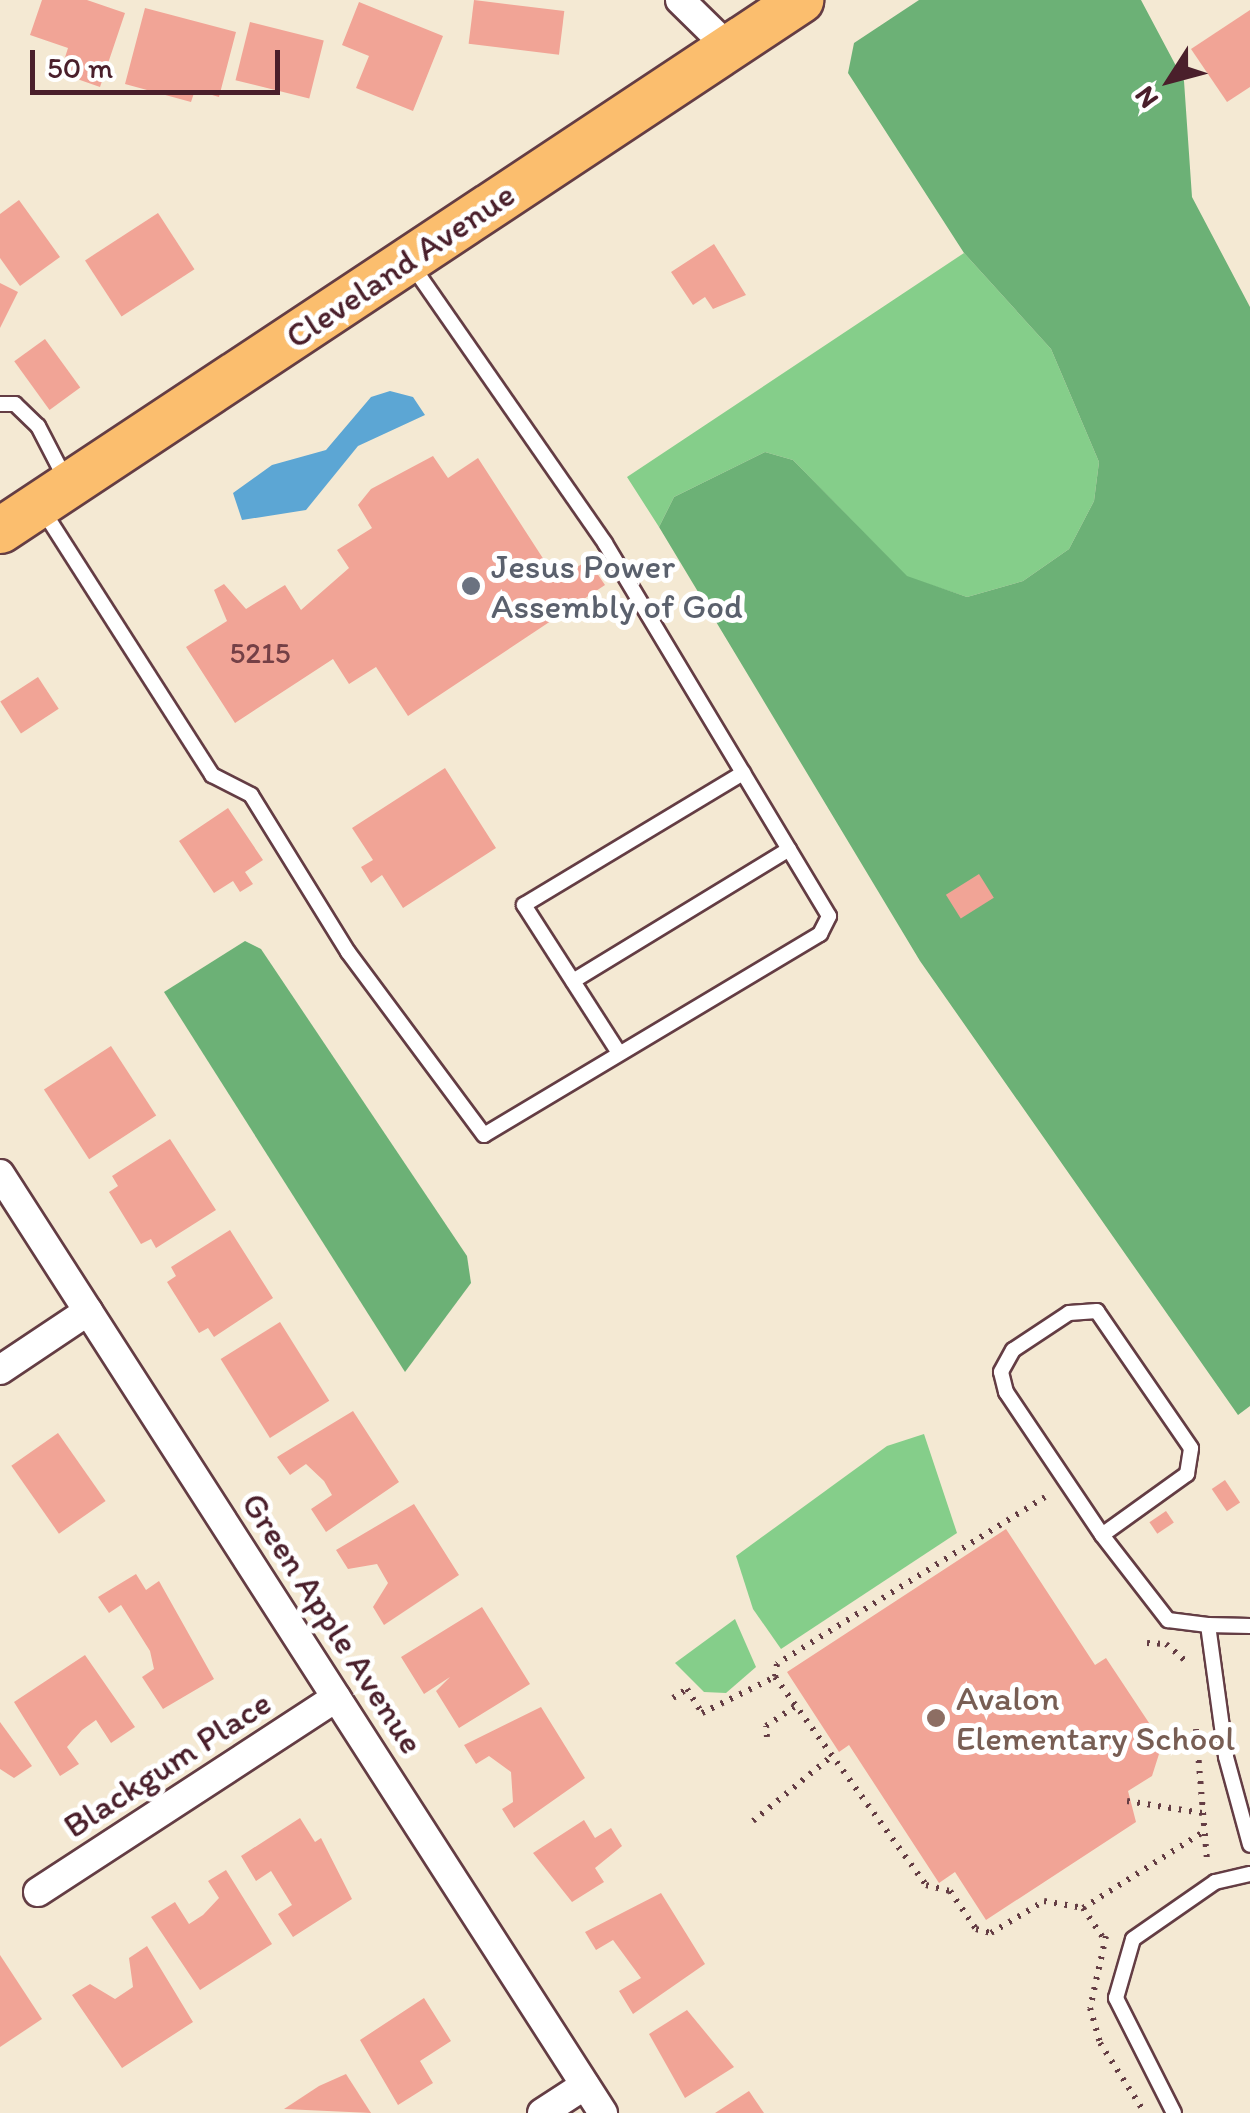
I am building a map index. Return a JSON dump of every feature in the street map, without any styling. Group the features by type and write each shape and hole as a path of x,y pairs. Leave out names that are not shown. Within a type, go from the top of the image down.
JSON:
{"main road":[{"name":"Cleveland Avenue","path":"1,529 800,0"}],"street":[{"path":"680,0 728,47"},
{"name":"Green Apple Avenue","path":"0,1174 604,2113"},
{"path":"0,1370 88,1311"},
{"name":"Blackgum Place","path":"38,1892 336,1698"},
{"path":"542,2113 585,2085"}],"lane":[{"path":"0,404 15,404 38,426 54,495 212,775 251,794 460,1113 484,1136 820,934 829,916 605,543 409,260"},
{"path":"620,1053 524,905 743,773"},
{"path":"573,982 789,849"},
{"path":"1102,1535 1186,1474 1191,1448 1096,1311 1069,1313 1013,1350 1001,1372 1102,1535 1168,1620 1250,1626"},
{"path":"1208,1625 1226,1757 1250,1846"},
{"path":"1174,2113 1116,1998 1133,1939 1216,1882 1250,1874"}],"path":[{"path":"1054,1501 1042,1492 776,1664 775,1677 926,1884 950,1891 976,1929 991,1933 1044,1901 1083,1908 1205,1831"},
{"path":"1147,1643 1177,1650 1193,1673"},
{"path":"673,1698 687,1689 702,1712 775,1677"},
{"path":"1192,1872 1212,1854 1202,1812 1194,1706"},
{"path":"767,1737 766,1726 794,1707"},
{"path":"753,1821 833,1755"},
{"path":"1128,1801 1202,1812"},
{"path":"1083,1908 1104,1938"},
{"path":"1118,1921 1104,1938 1090,2008 1100,2043 1144,2113"}],"green space":[{"path":"919,0 1141,0 1184,81 1192,197 1250,307 1250,1406 1238,1415 920,961 659,527 674,497 765,452 793,460 907,576 967,597 1023,581 1069,549 1094,501 1099,462 1051,349 964,253 848,73 854,43"},
{"path":"964,253 1051,349 1099,462 1094,501 1069,549 1023,581 967,597 907,577 793,460 765,452 674,497 659,527 627,477"},
{"path":"245,941 261,949 467,1256 471,1283 405,1372 164,992"},
{"path":"924,1434 957,1533 781,1649 753,1609 736,1556 887,1446"},
{"path":"735,1619 756,1667 726,1693 704,1692 675,1663"}],"water":[{"path":"390,391 413,397 425,415 358,446 306,510 242,520 233,493 272,465 326,450 371,397"}],"building":[{"path":"42,0 87,0 125,13 100,87 60,73 68,48 30,35"},
{"path":"474,0 564,11 559,55 469,44"},
{"path":"359,2 443,36 413,111 356,88 369,56 342,45"},
{"path":"145,8 236,32 219,97 195,90 191,102 125,84"},
{"path":"1250,10 1250,87 1227,102 1191,49"},
{"path":"250,22 324,40 309,99 235,80"},
{"path":"19,200 60,257 20,286 0,258 0,214"},
{"path":"158,213 194,269 122,317 85,260"},
{"path":"714,244 746,295 713,309 705,297 693,305 671,272"},
{"path":"0,283 18,292 0,328"},
{"path":"45,339 80,388 50,410 14,361"},
{"name":"Jesus Power Assembly of God","path":"433,456 448,478 478,458 557,580 588,560 605,585 408,716 376,667 349,684 333,659 235,723 186,647 227,621 214,590 224,584 246,609 285,585 301,610 349,568 337,550 372,528 358,505 371,489"},
{"path":"38,677 59,709 21,733 0,702"},
{"path":"445,768 496,848 403,908 382,875 371,883 361,867 373,860 352,828"},
{"path":"228,808 263,860 245,872 253,884 240,892 233,881 214,893 179,841"},
{"path":"979,874 994,898 961,918 946,895"},
{"path":"111,1046 156,1116 89,1159 44,1090"},
{"path":"170,1139 216,1210 156,1248 151,1239 141,1244 109,1192 118,1186 112,1176"},
{"path":"230,1230 273,1298 214,1337 208,1328 199,1333 167,1282 176,1276 171,1267"},
{"path":"280,1322 329,1401 270,1438 221,1359"},
{"path":"353,1411 399,1482 326,1532 311,1509 332,1495 324,1481 306,1464 290,1475 277,1457"},
{"path":"58,1433 106,1501 59,1534 11,1466"},
{"path":"1225,1480 1240,1502 1227,1511 1212,1489"},
{"path":"414,1504 459,1575 384,1625 373,1607 388,1583 377,1564 348,1569 336,1550"},
{"path":"1166,1511 1174,1523 1157,1534 1149,1522"},
{"path":"1006,1529 1095,1665 1106,1658 1159,1738 1159,1754 1152,1776 1128,1791 1136,1822 986,1920 955,1872 939,1883 849,1745 839,1752 787,1672"},
{"path":"136,1574 146,1590 159,1581 214,1679 163,1709 142,1677 154,1669 150,1651 121,1605 109,1613 98,1597"},
{"path":"482,1607 530,1684 459,1728 436,1691 450,1677 424,1694 401,1657"},
{"path":"85,1655 135,1727 111,1743 96,1720 67,1747 79,1764 60,1776 14,1702"},
{"path":"541,1707 585,1778 514,1828 502,1809 513,1802 511,1772 489,1756 476,1764 464,1745"},
{"path":"0,1722 32,1766 14,1778 0,1769"},
{"path":"300,1818 315,1842 321,1838 352,1899 293,1937 278,1914 292,1905 271,1871 256,1881 241,1856"},
{"path":"584,1820 595,1838 611,1828 622,1846 595,1868 604,1882 572,1902 533,1853"},
{"path":"226,1870 272,1944 200,1990 151,1917 175,1902 189,1924 219,1898 208,1881"},
{"path":"661,1893 705,1964 633,2014 619,1991 641,1978 613,1940 596,1950 585,1932"},
{"path":"147,1946 193,2022 122,2068 72,1995 90,1984 115,1999 133,1987 129,1958"},
{"path":"0,1955 42,2019 0,2047"},
{"path":"424,1998 451,2041 420,2061 433,2083 398,2105 360,2040"},
{"path":"687,2010 734,2067 685,2098 649,2034"},
{"path":"346,2074 371,2113 284,2109 319,2086"},
{"path":"749,2091 764,2113 715,2113"}],"place":[{"name":"Jesus Power Assembly of God","path":"471,586"},
{"name":"Avalon Elementary School","path":"936,1718"}]}
